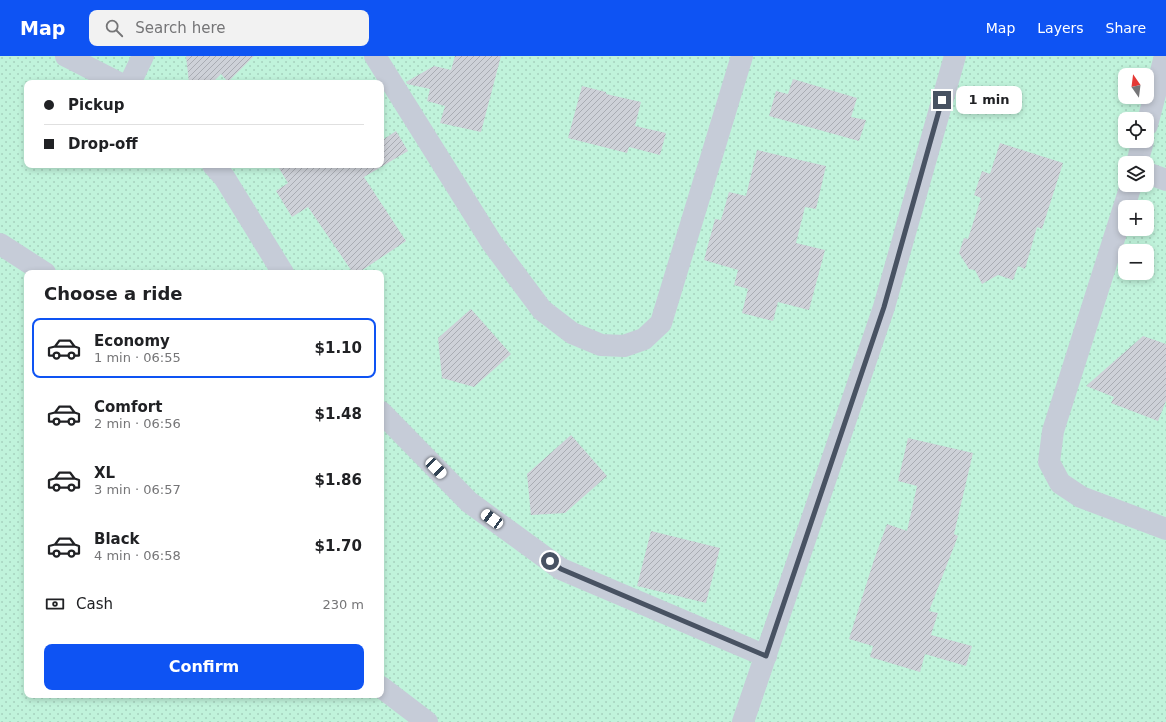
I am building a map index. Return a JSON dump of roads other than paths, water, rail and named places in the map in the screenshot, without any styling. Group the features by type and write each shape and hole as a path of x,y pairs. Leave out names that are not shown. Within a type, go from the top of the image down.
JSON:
{"street":[{"path":"66,56 113,80"},
{"path":"131,80 143,56"},
{"path":"375,56 492,243 542,310 572,333 601,345 624,346 644,339 661,322 742,56"},
{"path":"743,722 884,307 955,56"},
{"path":"1150,112 1165,56"},
{"path":"216,168 224,177 282,270"},
{"path":"1154,176 1166,180"},
{"path":"1129,192 1053,432 1049,462 1060,483 1081,496 1166,529"},
{"path":"0,244 40,270"},
{"path":"384,415 469,502 561,569 766,656"},
{"path":"384,689 427,722"}]}
